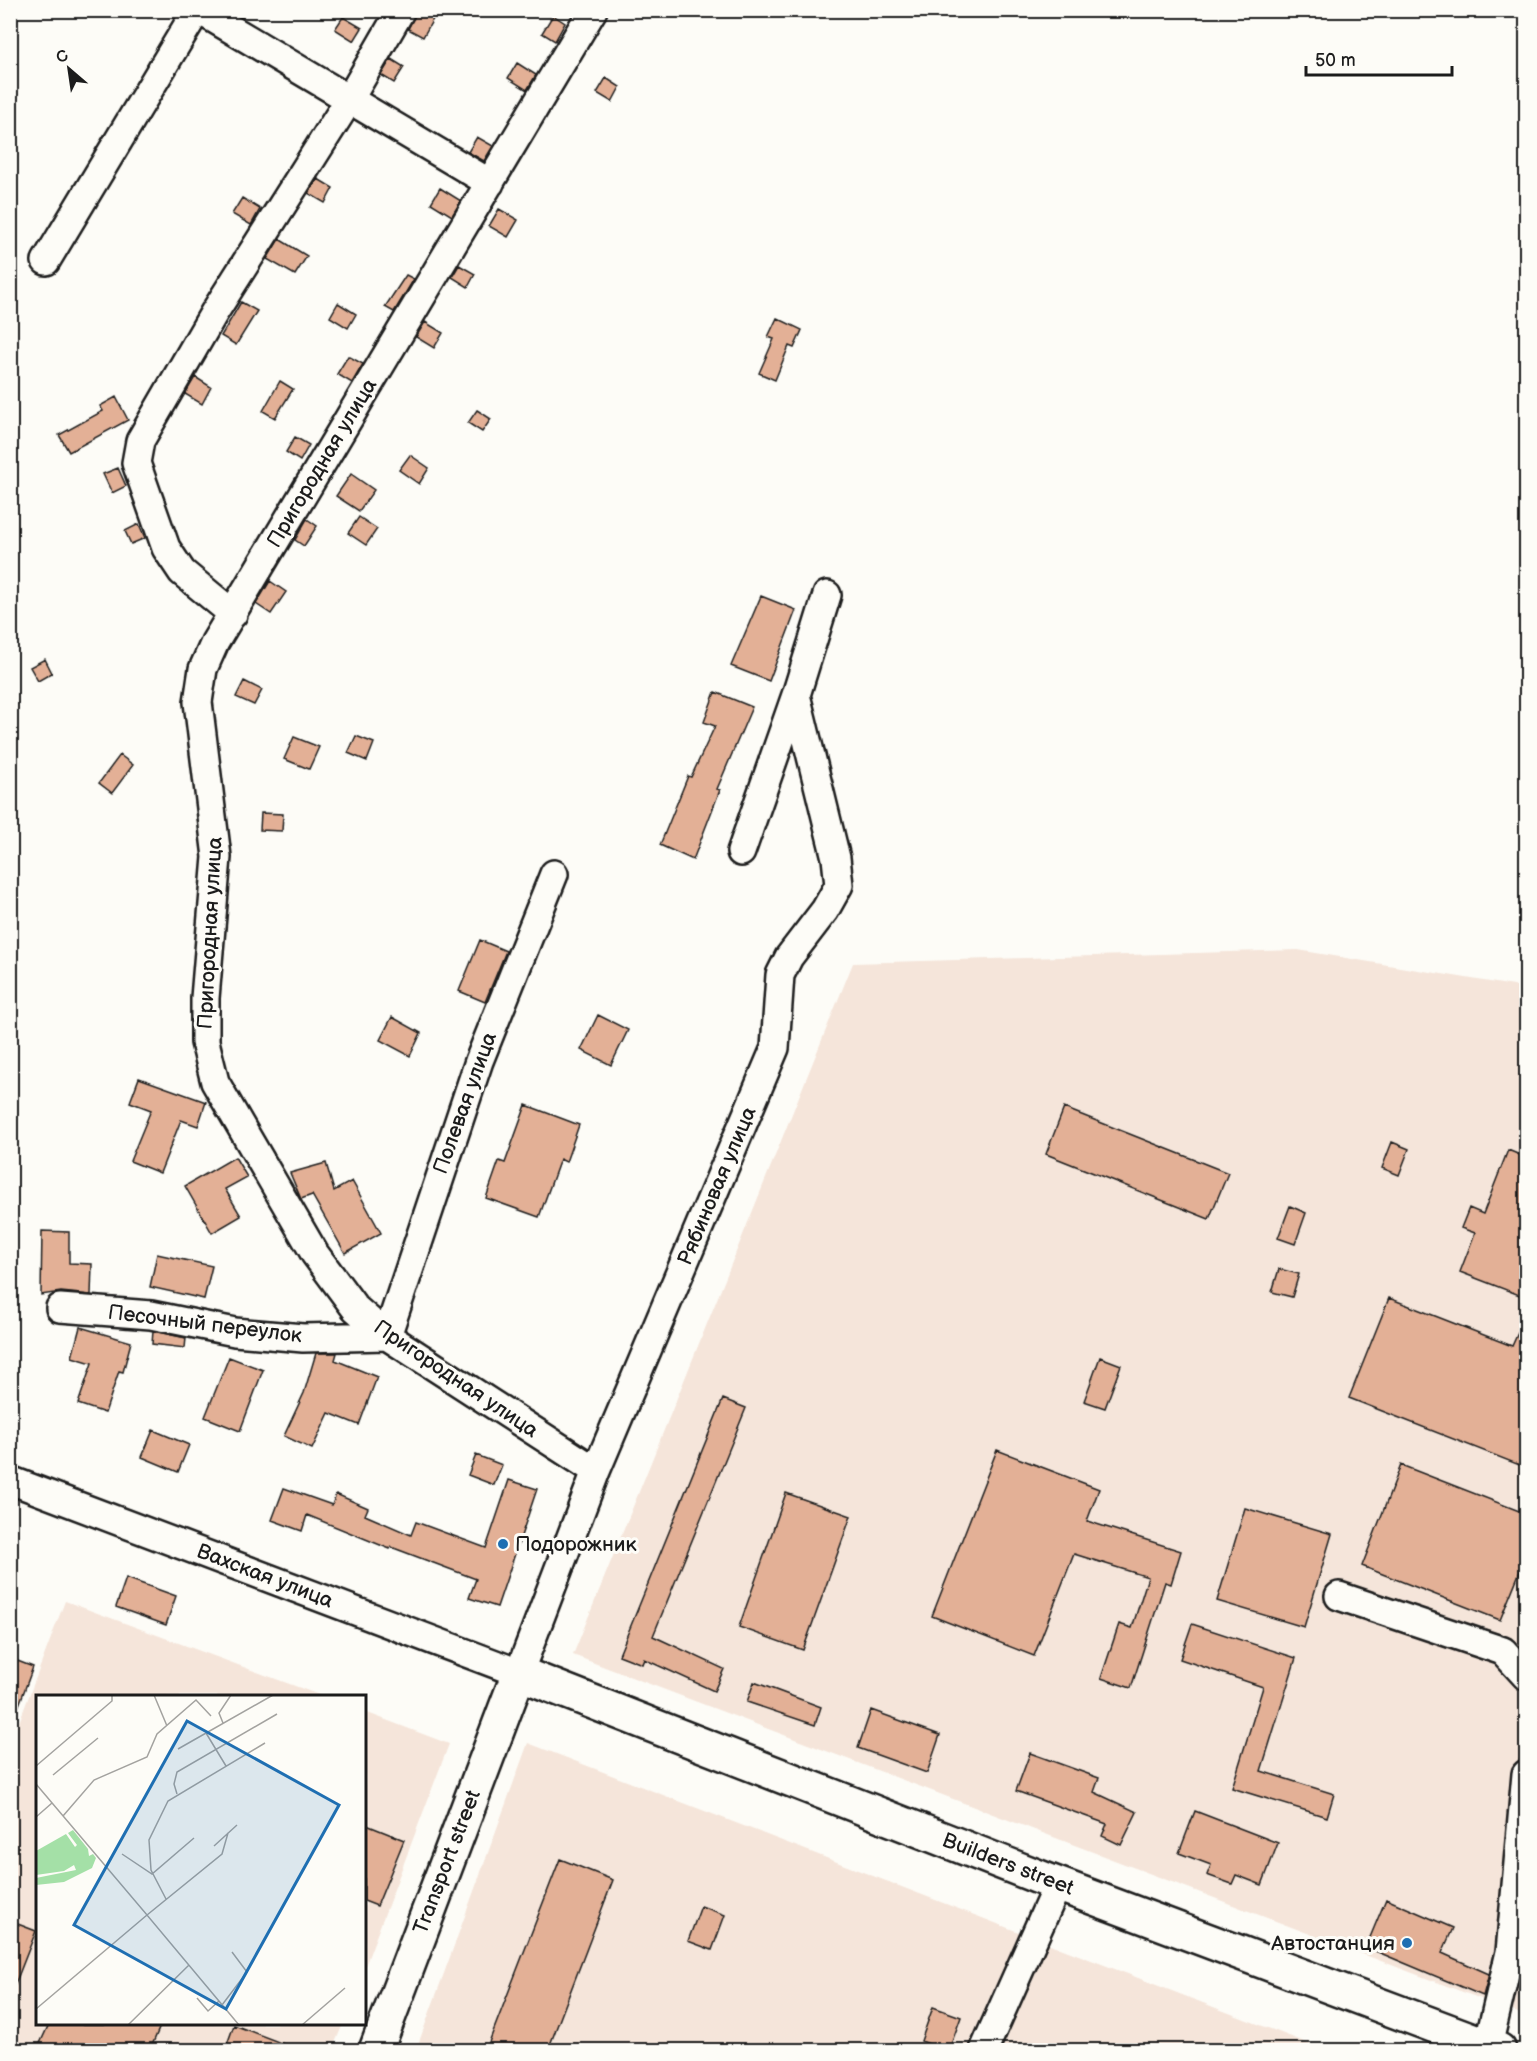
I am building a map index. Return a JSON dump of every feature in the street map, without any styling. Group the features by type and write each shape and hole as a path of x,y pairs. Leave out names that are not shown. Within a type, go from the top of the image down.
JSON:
{"main road":[{"name":"Builders street","path":"519,1672 1058,1884 1447,2041 1493,2048"},
{"name":"Transport street","path":"376,2050 519,1672"}],"street":[{"path":"46,261 198,10 490,183"},
{"path":"233,614 182,572 166,548 136,463 140,441 214,313 349,100 401,10"},
{"name":"Пригородная улица","path":"593,10 233,614 203,669 198,702 217,857 205,998 205,1042 215,1082 315,1254 355,1308 387,1336 596,1471"},
{"path":"741,852 796,695 827,595"},
{"name":"Рябиновая улица","path":"519,1672 596,1471 775,1048 780,975 789,957 825,910 839,885 837,858 796,695"},
{"name":"Полевая улица","path":"387,1336 478,1061 554,874"},
{"name":"Песочный переулок","path":"60,1308 151,1316 236,1332 303,1338 387,1336"},
{"name":"Вахская улица","path":"10,1480 519,1672"},
{"path":"1339,1596 1503,1651 1527,1676"},
{"path":"1493,2048 1510,1952 1527,1774"},
{"path":"984,2050 1058,1884"}],"shaded area":[{"path":"1298,950 1526,988 1526,2016 573,1655 853,963"},
{"path":"65,1601 319,1695 36,1695 36,2025 343,2025 332,2050 11,2050 10,1746"},
{"path":"366,1712 449,1744 366,1963"},
{"path":"528,1743 1325,2050 416,2050"}],"building":[{"path":"417,10 438,10 423,37 408,29"},
{"path":"553,15 565,23 555,41 542,33"},
{"path":"343,17 362,28 354,41 335,29"},
{"path":"391,59 404,67 394,83 381,75"},
{"path":"517,63 536,75 527,90 508,78"},
{"path":"606,78 620,87 612,102 597,93"},
{"path":"477,137 493,146 484,161 468,152"},
{"path":"318,179 333,188 325,203 308,193"},
{"path":"440,188 461,201 452,216 431,203"},
{"path":"242,198 260,209 251,225 232,214"},
{"path":"499,209 518,220 508,237 489,226"},
{"path":"279,239 307,256 295,275 267,259"},
{"path":"459,265 475,274 468,287 452,277"},
{"path":"406,275 414,279 394,312 385,307"},
{"path":"241,302 257,311 236,345 221,336"},
{"path":"338,303 356,314 348,328 330,317"},
{"path":"777,318 802,330 794,348 789,346 775,380 759,373 774,339 768,337"},
{"path":"425,322 443,333 434,348 416,337"},
{"path":"348,356 363,364 352,383 337,374"},
{"path":"195,377 211,387 202,404 185,394"},
{"path":"280,381 293,389 275,418 263,411"},
{"path":"116,397 128,420 69,452 59,435 103,411 100,406"},
{"path":"477,410 491,419 482,432 468,423"},
{"path":"295,437 309,445 300,461 286,452"},
{"path":"410,455 429,468 419,484 399,470"},
{"path":"118,468 126,486 112,493 103,474"},
{"path":"351,474 374,490 359,511 336,496"},
{"path":"359,517 377,529 366,545 348,533"},
{"path":"307,519 317,526 304,546 295,540"},
{"path":"139,524 145,538 131,544 125,531"},
{"path":"270,581 286,592 271,614 256,604"},
{"path":"761,596 796,610 769,681 731,666"},
{"path":"45,659 52,673 38,681 30,667"},
{"path":"244,681 262,690 254,705 236,697"},
{"path":"715,692 752,707 717,789 720,790 693,860 660,845 688,776 691,777 715,726 704,722"},
{"path":"356,736 374,743 367,761 348,753"},
{"path":"294,737 319,747 309,769 284,759"},
{"path":"120,755 133,765 112,793 99,783"},
{"path":"261,813 283,814 282,831 260,830"},
{"path":"480,940 506,951 485,1002 459,991"},
{"path":"598,1015 628,1030 611,1065 581,1050"},
{"path":"392,1017 421,1033 410,1056 380,1040"},
{"path":"139,1078 206,1102 198,1126 181,1120 160,1173 130,1161 151,1110 130,1102"},
{"path":"526,1105 579,1125 566,1162 560,1159 539,1217 486,1198 499,1161 505,1163"},
{"path":"1064,1108 1228,1173 1209,1219 1046,1154"},
{"path":"1392,1142 1409,1149 1399,1175 1382,1168"},
{"path":"1508,1150 1527,1158 1527,1298 1460,1272 1475,1233 1461,1228 1469,1208 1483,1214"},
{"path":"235,1157 247,1177 225,1189 241,1216 212,1233 185,1186"},
{"path":"326,1163 334,1191 352,1181 381,1233 345,1253 312,1195 301,1199 290,1173"},
{"path":"1290,1206 1306,1213 1295,1244 1278,1238"},
{"path":"42,1231 69,1232 69,1263 92,1264 91,1295 61,1292 41,1295"},
{"path":"157,1254 212,1266 204,1299 150,1287"},
{"path":"1279,1269 1299,1274 1292,1297 1272,1292"},
{"path":"1389,1298 1512,1346 1527,1313 1527,1468 1349,1398"},
{"path":"80,1327 131,1342 123,1372 119,1371 105,1413 78,1404 92,1363 72,1357"},
{"path":"153,1331 186,1338 185,1348 152,1344"},
{"path":"316,1353 337,1353 335,1360 377,1377 359,1425 329,1413 312,1449 284,1436 304,1393"},
{"path":"229,1357 263,1370 240,1431 205,1417"},
{"path":"1100,1357 1121,1365 1105,1408 1084,1401"},
{"path":"723,1399 746,1408 653,1636 724,1669 714,1691 644,1659 642,1664 619,1655"},
{"path":"153,1430 189,1445 178,1472 142,1457"},
{"path":"997,1450 1099,1489 1087,1521 1181,1551 1171,1584 1165,1582 1131,1688 1101,1678 1119,1624 1132,1628 1148,1577 1074,1554 1034,1656 932,1616"},
{"path":"476,1455 502,1465 494,1485 468,1475"},
{"path":"1401,1465 1527,1514 1527,1554 1500,1620 1362,1566"},
{"path":"509,1480 537,1489 497,1607 469,1598 476,1579 391,1547 390,1549 307,1515 302,1531 272,1520 284,1488 332,1505 336,1494 368,1508 365,1515 411,1535 416,1522 486,1548"},
{"path":"786,1493 851,1516 803,1650 739,1627"},
{"path":"1245,1508 1332,1534 1304,1627 1217,1601"},
{"path":"126,1578 176,1596 166,1625 116,1607"},
{"path":"1192,1624 1296,1658 1261,1771 1334,1794 1327,1817 1232,1788 1263,1687 1180,1659"},
{"path":"15,1660 33,1667 12,1724 10,1672"},
{"path":"754,1682 821,1707 815,1725 747,1702"},
{"path":"871,1710 940,1735 927,1773 858,1748"},
{"path":"1030,1753 1099,1778 1094,1792 1137,1812 1121,1845 1102,1836 1107,1824 1016,1791"},
{"path":"1195,1811 1278,1843 1262,1885 1236,1875 1232,1884 1207,1875 1211,1865 1179,1853"},
{"path":"366,1825 404,1840 377,1906 366,1902"},
{"path":"560,1859 613,1880 548,2050 486,2050"},
{"path":"1386,1899 1453,1928 1442,1953 1489,1974 1483,1996 1366,1947"},
{"path":"701,1906 725,1915 712,1950 688,1941"},
{"path":"10,1921 36,1931 12,1992 10,1992"},
{"path":"933,2007 961,2017 949,2050 926,2050 929,2044 921,2041"},
{"path":"49,2025 161,2025 150,2050 37,2050"},
{"path":"234,2025 297,2049 297,2050 225,2050"}],"place":[{"name":"Подорожник","path":"503,1544"},
{"name":"Автостанция","path":"1407,1943"}]}
